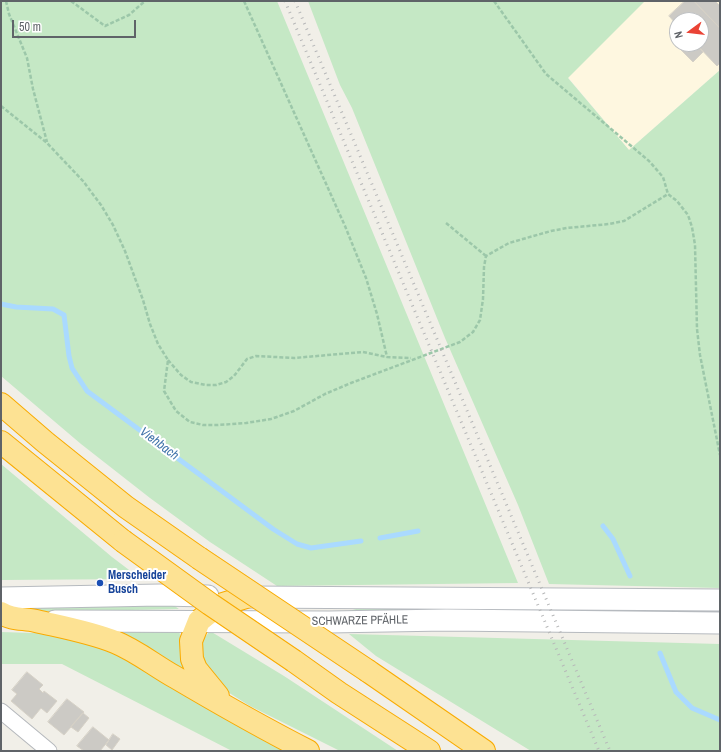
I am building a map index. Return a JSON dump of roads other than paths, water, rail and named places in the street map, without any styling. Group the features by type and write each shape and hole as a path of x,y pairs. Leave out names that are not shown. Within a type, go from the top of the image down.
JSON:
{"highway":[{"path":"1,404 126,507 484,751"},
{"path":"1,442 123,541 210,604 339,693 429,751"},
{"path":"229,709 196,669 192,659 191,641 199,621 210,612 223,604 246,597"},
{"path":"1,613 7,617 35,621 98,636 115,642 229,709 308,751"}],"main road":[{"name":"SCHWARZE PFÄHLE","path":"1,598 160,595 246,597 720,600"},
{"name":"SCHWARZE PFÄHLE","path":"1,623 35,621 329,622 446,620 720,623"}],"street":[{"path":"1,711 49,751"}],"waterway":[{"name":"Viehbach","path":"1,304 16,307 53,309 64,315 72,368 87,391 273,529 297,544 311,548 361,541"},
{"name":"Viehbach","path":"603,526 613,539 630,576"},
{"name":"Viehbach","path":"380,538 418,531"},
{"name":"Viehbach","path":"660,653 676,692 692,708 720,720"}],"railway":[{"path":"285,1 599,751"},
{"path":"295,1 610,751"}],"place":[{"name":"Merscheider Busch","path":"100,583"}]}
